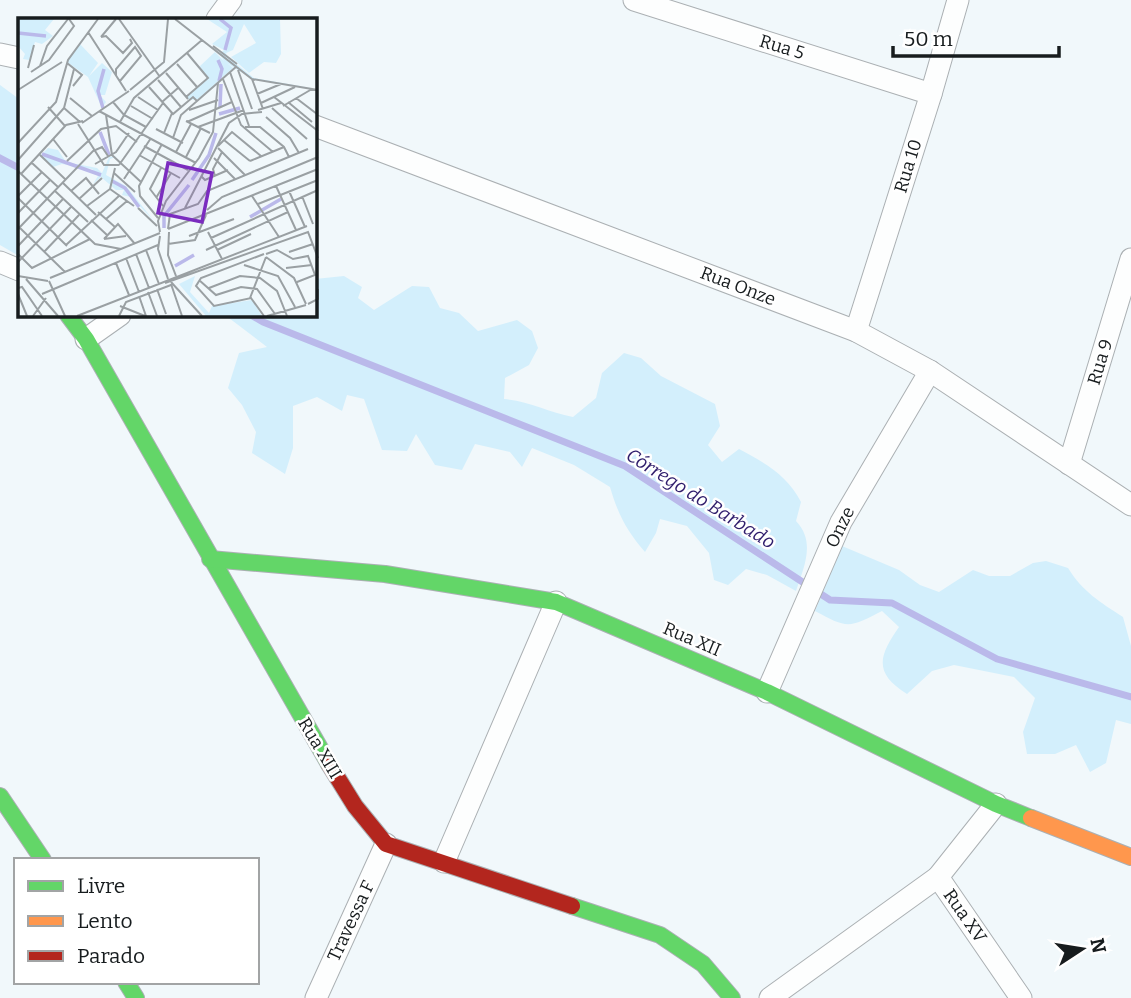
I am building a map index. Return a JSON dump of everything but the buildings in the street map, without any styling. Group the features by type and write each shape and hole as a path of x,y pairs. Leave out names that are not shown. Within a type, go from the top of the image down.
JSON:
{"street":[{"path":"218,18 231,0"},
{"name":"Rua 5","path":"634,0 931,94"},
{"name":"Rua 10","path":"856,331 958,0"},
{"path":"0,54 18,58"},
{"name":"Rua Onze","path":"317,127 856,331 930,371 1131,505"},
{"name":"Rua 9","path":"1069,464 1131,259"},
{"path":"0,262 18,270"},
{"name":"Rua XIII","path":"70,317 86,339 210,559 355,806 386,844"},
{"path":"86,339 117,317"},
{"name":"Onze","path":"767,692 841,522 930,371"},
{"name":"Rua XII","path":"210,559 385,574 475,587 556,603 767,692 996,804 1131,857"},
{"path":"444,862 556,603"},
{"path":"0,796 42,858"},
{"name":"Rua XV","path":"996,804 938,877 1021,998"},
{"path":"386,844 660,935 703,964 732,998"},
{"name":"Travessa F","path":"316,998 386,844"},
{"path":"771,998 938,877"}],"shaded area":[{"path":"0,85 18,98 18,255 0,245"},
{"path":"344,276 362,287 358,298 374,310 412,286 429,287 440,308 459,313 478,331 517,320 532,331 538,348 529,365 505,378 504,399 573,417 596,398 602,373 624,353 641,358 661,376 715,404 720,426 708,445 722,462 739,449 782,477 801,502 796,521 806,537 807,546 796,591 767,575 746,569 728,585 714,580 709,553 687,526 660,519 656,533 645,552 623,521 610,487 574,465 532,448 522,467 510,452 475,444 462,470 435,465 416,434 407,451 382,450 364,399 347,395 342,411 317,397 293,406 293,448 285,474 252,453 256,432 242,405 228,388 239,353 267,347 228,317 317,317 317,279"},
{"path":"842,546 899,570 920,585 939,592 973,570 989,576 1010,576 1033,563 1046,561 1068,568 1086,590 1123,617 1131,646 1131,724 1116,720 1106,763 1090,772 1076,745 1055,754 1027,754 1023,732 1035,698 1014,677 954,665 932,671 907,694 896,686 884,671 883,664 887,647 899,627 882,611 862,621 848,624 815,611"}],"waterway":[{"name":"Córrego do Barbado","path":"0,158 18,167"},
{"name":"Córrego do Barbado","path":"254,317 625,466 830,600 892,603 997,659 1131,697"}],"traffic: fast":[{"path":"70,317 86,339 329,764"},
{"path":"210,559 385,574 556,602 767,692 996,804 1031,818"},
{"path":"0,796 42,858"},
{"path":"572,906 660,935 703,964 732,998"},
{"path":"127,984 136,998"}],"traffic: slow":[{"path":"1031,818 1131,857"}],"traffic: jam":[{"path":"329,764 355,806 386,844 572,906"}]}
